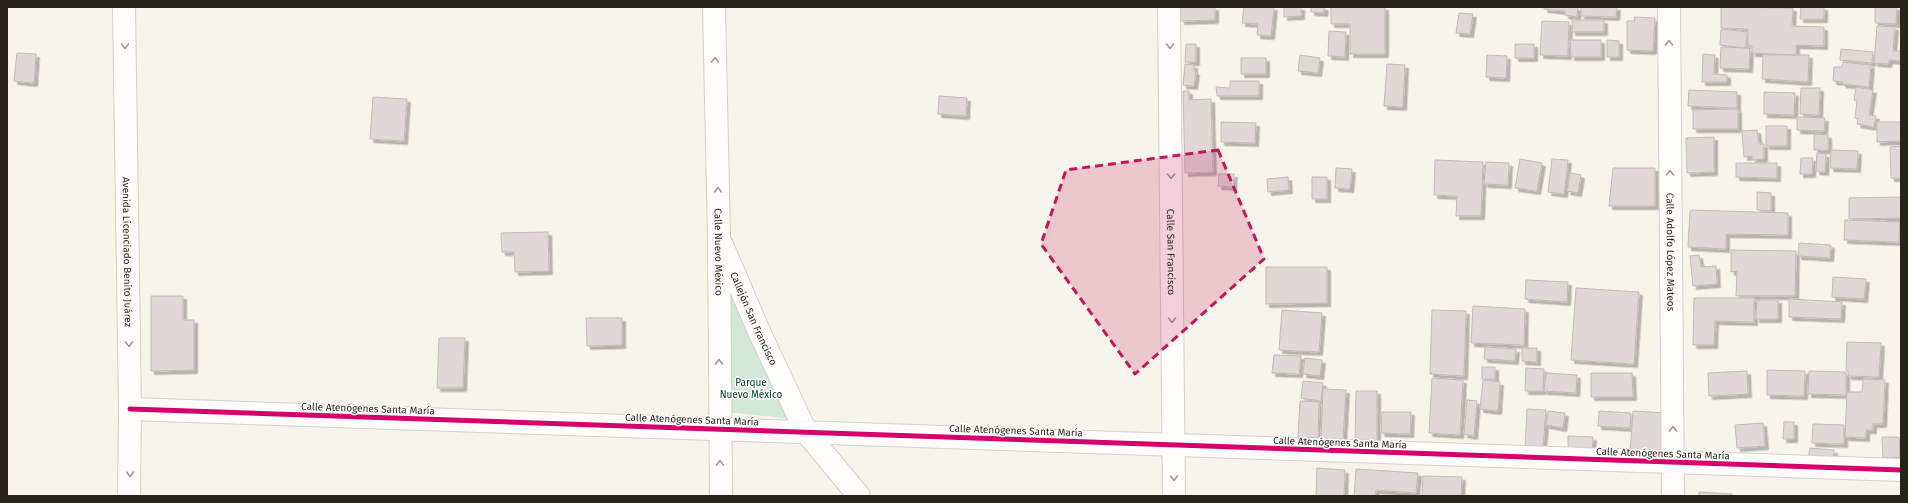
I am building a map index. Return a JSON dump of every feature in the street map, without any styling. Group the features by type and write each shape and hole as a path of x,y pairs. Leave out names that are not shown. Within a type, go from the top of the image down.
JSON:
{"street":[{"name":"Avenida Licenciado Benito Juárez","path":"124,7 130,409 129,496"},
{"name":"Calle Nuevo México","path":"714,7 719,237 719,429 721,496"},
{"name":"Calle San Francisco","path":"1169,7 1174,496"},
{"name":"Calle Adolfo López Mateos","path":"1669,7 1673,496"},
{"name":"Callejón San Francisco","path":"719,237 758,330 806,432 859,496"},
{"name":"Calle Atenógenes Santa María","path":"130,409 1901,470"}],"highlighted area":[{"path":"1218,150 1264,259 1135,374 1041,244 1066,170"}],"green space":[{"name":"Parque Nuevo México","path":"722,257 792,419 727,412"}],"building":[{"path":"1180,7 1215,7 1215,20 1181,21"},
{"path":"1244,7 1274,7 1271,36 1257,35 1258,24 1242,23"},
{"path":"1284,7 1301,7 1301,16 1284,17"},
{"path":"1311,7 1325,7 1324,13 1311,12"},
{"path":"1331,7 1385,7 1385,54 1350,54 1350,24 1331,24"},
{"path":"1544,7 1578,7 1577,17 1565,15 1565,11 1544,9"},
{"path":"1581,7 1617,7 1616,17 1581,16"},
{"path":"1721,7 1793,8 1792,26 1824,27 1824,46 1796,45 1796,55 1752,53 1752,46 1748,46 1748,29 1721,28"},
{"path":"1801,7 1824,7 1824,19 1800,19"},
{"path":"1875,7 1897,7 1896,24 1875,23"},
{"path":"1459,13 1473,14 1470,34 1456,33"},
{"path":"1634,17 1655,18 1653,51 1627,50 1627,21 1635,21"},
{"path":"1572,20 1604,20 1604,32 1572,32"},
{"path":"1542,21 1569,22 1568,56 1540,55"},
{"path":"1877,26 1895,27 1893,51 1901,51 1901,61 1889,60 1888,64 1874,63"},
{"path":"1721,29 1747,32 1746,48 1720,45"},
{"path":"1329,31 1346,32 1345,57 1328,56"},
{"path":"1570,40 1601,40 1601,57 1571,57"},
{"path":"1607,40 1619,41 1619,57 1607,57"},
{"path":"1186,44 1196,44 1196,62 1185,62"},
{"path":"1515,44 1534,44 1534,58 1515,58"},
{"path":"1721,47 1750,48 1749,69 1720,68"},
{"path":"1841,49 1873,52 1872,63 1840,60"},
{"path":"17,53 36,54 34,83 14,81"},
{"path":"1703,54 1715,55 1714,74 1727,75 1727,82 1702,82"},
{"path":"1300,55 1320,58 1318,73 1298,71"},
{"path":"1487,55 1507,56 1506,78 1486,77"},
{"path":"1763,55 1809,55 1808,82 1762,79"},
{"path":"1241,58 1266,58 1266,74 1241,74"},
{"path":"1843,62 1871,65 1869,87 1842,84 1843,82 1833,81 1834,67 1842,67"},
{"path":"1185,64 1194,65 1194,71 1196,72 1194,86 1183,85"},
{"path":"1387,64 1405,65 1403,107 1384,106"},
{"path":"1230,81 1259,81 1259,96 1217,96 1216,87 1230,88"},
{"path":"1856,87 1873,90 1869,115 1876,116 1874,127 1857,124 1858,119 1855,118 1857,101 1854,100"},
{"path":"1801,88 1820,88 1819,115 1800,114"},
{"path":"1689,90 1737,92 1737,108 1688,106"},
{"path":"1183,91 1189,91 1189,100 1211,99 1213,172 1185,173"},
{"path":"1764,92 1795,93 1794,115 1764,114"},
{"path":"939,96 967,98 966,116 938,114"},
{"path":"373,97 407,99 404,141 370,139"},
{"path":"1738,109 1738,129 1693,129 1693,110"},
{"path":"1797,117 1825,118 1824,131 1797,130"},
{"path":"1221,122 1256,123 1255,143 1221,142"},
{"path":"1877,122 1901,122 1901,141 1877,142"},
{"path":"1766,126 1787,126 1787,146 1766,146"},
{"path":"1757,130 1759,144 1764,144 1764,159 1752,160 1752,156 1744,157 1742,131"},
{"path":"1814,134 1828,135 1828,150 1814,150"},
{"path":"1714,137 1714,172 1687,173 1686,138"},
{"path":"1901,146 1901,178 1891,178 1890,147"},
{"path":"1831,150 1858,151 1857,169 1830,168"},
{"path":"1817,153 1826,154 1825,172 1816,171"},
{"path":"1801,158 1813,158 1812,174 1800,174"},
{"path":"1520,159 1542,163 1537,191 1515,188"},
{"path":"1552,159 1568,160 1564,194 1548,192"},
{"path":"1435,160 1483,162 1481,216 1456,216 1457,196 1434,195"},
{"path":"1486,162 1509,163 1508,185 1484,184"},
{"path":"1736,163 1777,163 1777,178 1736,177"},
{"path":"1336,168 1352,169 1350,189 1335,188"},
{"path":"1613,168 1655,168 1655,206 1609,206"},
{"path":"1570,173 1581,175 1578,193 1567,191"},
{"path":"1219,174 1234,174 1233,187 1218,186"},
{"path":"1288,177 1289,190 1268,192 1267,179"},
{"path":"1312,177 1327,177 1327,199 1312,199"},
{"path":"1757,192 1771,193 1771,211 1757,210"},
{"path":"1901,197 1901,218 1849,219 1849,198"},
{"path":"1690,210 1788,213 1788,235 1726,234 1726,249 1688,247"},
{"path":"1845,220 1900,222 1899,242 1844,240"},
{"path":"548,232 549,271 515,272 514,252 502,252 501,233"},
{"path":"1799,243 1831,245 1830,258 1798,256"},
{"path":"1731,250 1796,251 1795,296 1736,296 1737,271 1731,272"},
{"path":"1699,255 1701,267 1716,266 1717,284 1693,286 1690,256"},
{"path":"1266,267 1327,267 1327,303 1266,304"},
{"path":"1833,277 1866,279 1864,299 1832,297"},
{"path":"1526,280 1568,282 1567,302 1525,299"},
{"path":"1576,288 1639,292 1634,364 1571,360"},
{"path":"151,296 183,296 183,320 194,320 194,370 151,371"},
{"path":"1694,298 1754,298 1754,322 1715,321 1714,345 1693,345"},
{"path":"1789,299 1842,302 1841,319 1789,317"},
{"path":"1757,300 1778,300 1778,319 1756,319"},
{"path":"1473,306 1525,309 1524,345 1471,343"},
{"path":"1282,310 1322,313 1319,352 1279,350"},
{"path":"1432,310 1466,311 1464,376 1430,374"},
{"path":"586,318 622,318 622,345 587,346"},
{"path":"439,338 465,338 463,388 437,388"},
{"path":"1847,342 1881,343 1879,377 1848,376 1848,371 1846,370"},
{"path":"1485,347 1516,349 1515,361 1484,359"},
{"path":"1522,348 1537,348 1537,362 1522,361"},
{"path":"1274,355 1301,356 1299,374 1272,373"},
{"path":"1305,358 1322,360 1320,376 1303,374"},
{"path":"1482,367 1495,367 1495,379 1482,379"},
{"path":"1526,368 1544,369 1543,391 1525,391"},
{"path":"1767,370 1805,371 1804,396 1767,395"},
{"path":"1747,371 1748,394 1709,396 1708,373"},
{"path":"1809,371 1846,372 1846,395 1808,394"},
{"path":"1546,373 1577,375 1576,393 1544,391"},
{"path":"1591,373 1632,373 1633,397 1591,397"},
{"path":"1432,378 1463,380 1460,435 1429,433"},
{"path":"1863,379 1885,380 1883,424 1873,424 1873,430 1866,430 1866,438 1845,437 1847,392 1862,392"},
{"path":"1483,380 1500,382 1498,411 1480,409"},
{"path":"1303,381 1323,383 1321,401 1301,398"},
{"path":"1323,389 1346,390 1343,440 1321,439"},
{"path":"1356,391 1377,391 1377,443 1355,444"},
{"path":"1467,400 1477,401 1474,436 1464,434"},
{"path":"1300,401 1319,402 1318,438 1298,437"},
{"path":"1527,409 1546,410 1543,449 1525,448"},
{"path":"1548,411 1565,413 1563,428 1546,425"},
{"path":"1599,411 1631,413 1630,428 1598,426"},
{"path":"1633,411 1666,413 1663,455 1630,453"},
{"path":"1382,412 1411,412 1410,434 1381,433"},
{"path":"1784,422 1794,422 1794,439 1783,439"},
{"path":"1763,423 1765,446 1737,448 1735,425"},
{"path":"1813,424 1844,425 1844,444 1812,443"},
{"path":"1568,436 1593,437 1592,453 1568,452"},
{"path":"1882,437 1899,437 1900,457 1883,458"},
{"path":"1810,448 1834,450 1833,460 1808,458"},
{"path":"1317,468 1345,470 1344,496 1316,496"},
{"path":"1356,469 1418,473 1416,493 1376,490 1375,496 1354,496"},
{"path":"1423,476 1462,477 1461,496 1422,496"},
{"path":"1699,492 1732,494 1732,496 1699,496"}],"cycle path":[{"path":"130,409 1901,470"}]}
